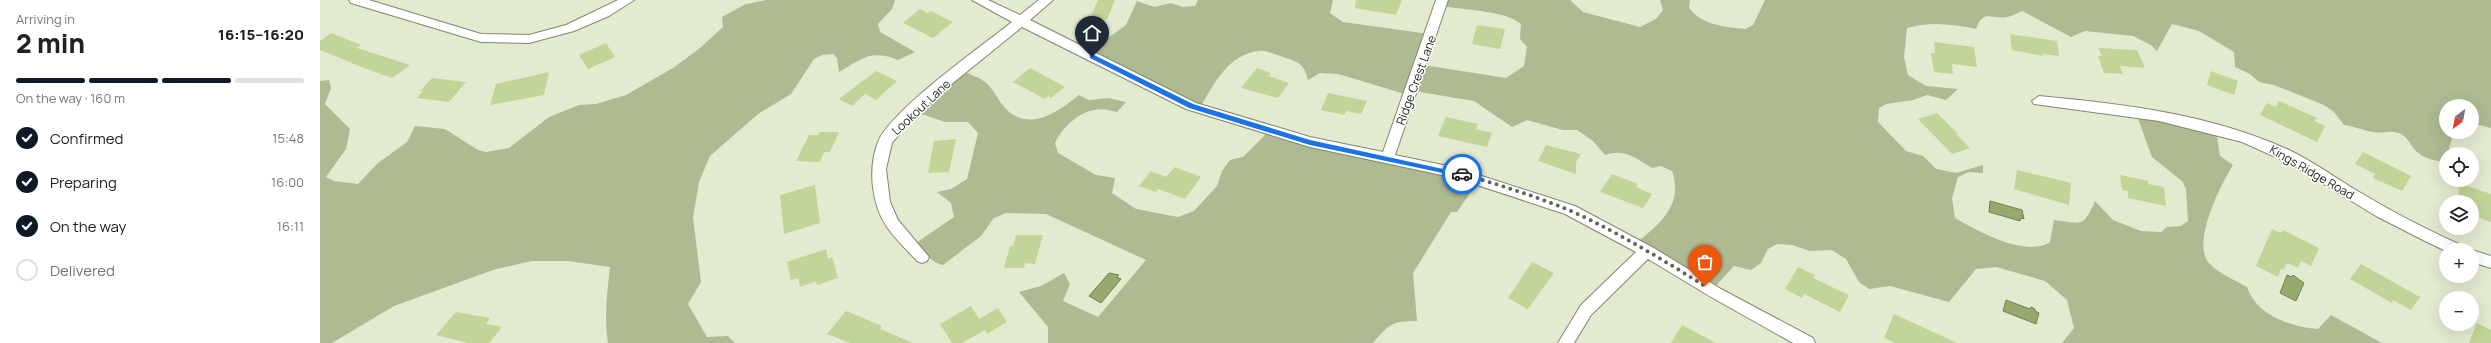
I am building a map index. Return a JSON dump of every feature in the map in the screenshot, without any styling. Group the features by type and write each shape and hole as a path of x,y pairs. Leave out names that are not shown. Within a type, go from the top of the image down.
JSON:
{"street":[{"path":"355,0 481,38 529,40 570,28 605,13 628,0"},
{"path":"978,0 1191,106 1310,142 1457,173 1555,205 1602,225 1716,293 1807,343"},
{"name":"Lookout Lane","path":"922,257 892,223 883,202 879,169 885,142 900,123 928,96 1047,0"},
{"name":"Ridge Crest Lane","path":"1387,159 1442,0"},
{"name":"Kings Ridge Road","path":"2038,101 2124,109 2212,127 2245,137 2283,154 2369,205 2442,243"},
{"path":"1566,343 1586,310 1647,251"},
{"path":"2479,258 2491,262"}],"shaded area":[{"path":"766,0 895,0 892,9 878,24 880,32 915,52 898,60 880,55 867,57 839,72 837,58 833,54 822,55 814,59 791,94 758,114 710,156 699,182 693,218 701,282 688,304 707,337 728,336 735,343 608,343 606,314 610,267 568,261 532,261 493,270 394,306 332,343 320,343 320,81 329,80 331,88 325,104 350,129 346,149 326,177 334,181 358,184 378,163 407,142 415,126 445,129 478,150 486,152 509,148 549,117 579,105 596,104 626,95 673,68 700,48 723,27 722,17 746,4"},
{"path":"1198,0 1333,0 1330,13 1343,22 1429,34 1423,65 1506,78 1524,66 1527,47 1520,39 1521,24 1514,19 1494,13 1441,6 1442,0 1570,0 1583,12 1640,27 1656,19 1663,10 1660,0 1690,0 1689,8 1694,14 1707,22 1722,26 1745,29 1753,25 1765,0 2491,0 2491,128 2479,125 2479,99 2439,99 2439,139 2452,139 2449,147 2439,147 2439,161 2431,159 2417,152 2401,134 2394,132 2370,131 2344,125 2334,112 2324,105 2274,85 2259,82 2250,74 2235,67 2234,52 2199,31 2172,24 2157,51 2151,45 2133,36 2085,31 2071,37 2022,11 2001,18 1985,17 1976,29 1942,24 1924,24 1907,28 1904,57 1908,75 1926,86 1958,89 1946,100 1927,95 1913,100 1886,104 1879,108 1878,122 1906,151 1923,156 1936,169 1956,173 1983,165 1983,173 1969,172 1958,177 1952,198 1955,218 1989,236 2015,245 2028,247 2040,246 2050,242 2054,220 2076,223 2084,220 2095,201 2113,220 2141,231 2161,232 2167,227 2181,226 2188,221 2186,189 2183,182 2152,157 2137,116 2216,131 2220,156 2233,165 2215,200 2205,229 2203,243 2205,255 2210,264 2222,274 2247,287 2258,305 2276,318 2297,326 2318,329 2331,315 2382,343 2062,343 2074,328 2067,300 2045,281 1996,267 1976,269 1949,302 1890,286 1869,289 1859,282 1846,259 1832,250 1810,251 1792,245 1777,244 1768,249 1761,263 1751,270 1734,266 1712,290 1634,245 1660,222 1672,204 1675,194 1675,183 1672,171 1661,166 1652,168 1624,153 1612,153 1605,155 1593,141 1577,130 1563,130 1527,120 1512,127 1474,101 1414,91 1405,94 1338,74 1320,73 1308,80 1305,70 1300,64 1293,60 1262,51 1248,53 1231,63 1218,79 1201,106 1090,51 1126,25 1137,1 1154,7 1171,3 1183,7 1195,6"},
{"path":"960,70 985,82 1006,109 1015,116 1025,119 1044,117 1053,113 1079,95 1089,100 1109,98 1126,102 1117,112 1098,109 1089,111 1077,117 1066,126 1055,143 1058,153 1096,175 1115,178 1112,193 1136,209 1178,217 1194,211 1217,186 1222,171 1230,160 1243,157 1266,134 1477,183 1457,212 1451,212 1413,273 1417,321 1402,322 1392,325 1387,328 1373,343 1048,343 1048,327 1019,292 1041,286 1064,273 1070,284 1063,301 1098,317 1146,260 1046,214 1006,213 994,218 981,236 943,265 935,262 924,253 916,243 954,217 951,203 937,192 951,189 967,179 978,133 968,122 945,122 913,111"},
{"path":"1990,201 2022,210 2024,219 2021,218 2020,221 1989,212"},
{"path":"1109,273 1119,275 1117,277 1121,279 1101,303 1089,296"},
{"path":"2287,275 2292,277 2293,275 2304,283 2296,301 2280,293"},
{"path":"2006,300 2030,309 2031,307 2035,309 2035,311 2039,313 2036,324 2003,311"}],"building":[{"path":"1098,0 1115,0 1107,20 1090,18"},
{"path":"1356,0 1402,0 1396,15 1355,8"},
{"path":"920,9 928,13 931,11 953,22 933,38 903,23"},
{"path":"1477,25 1505,29 1500,49 1472,44"},
{"path":"331,33 361,45 357,48 410,65 392,78 320,50 320,41"},
{"path":"2010,34 2057,41 2059,56 2042,54 2043,56 2012,50"},
{"path":"1934,42 1974,47 1977,67 1952,64 1953,74 1934,72 1931,53 1935,53"},
{"path":"606,43 615,57 588,69 579,55"},
{"path":"2098,48 2137,50 2145,68 2120,66 2123,74 2104,73 2098,56 2102,56"},
{"path":"1030,68 1065,87 1051,98 1048,96 1045,99 1013,82"},
{"path":"1257,68 1271,73 1269,76 1289,83 1278,98 1241,88"},
{"path":"876,71 897,81 876,100 865,94 852,106 839,99"},
{"path":"2211,71 2238,81 2234,95 2207,85"},
{"path":"549,72 544,95 490,105 496,84"},
{"path":"432,78 466,82 449,102 417,98 423,91 420,91"},
{"path":"1328,93 1367,101 1361,114 1347,111 1344,115 1321,110"},
{"path":"2279,101 2317,118 2314,121 2325,126 2317,142 2260,115 2267,103 2276,107"},
{"path":"1937,113 1970,148 1952,154 1918,119"},
{"path":"1446,117 1478,124 1476,129 1492,133 1487,147 1438,136"},
{"path":"820,132 839,132 830,152 824,152 820,162 796,161 809,135 818,135"},
{"path":"956,139 949,172 928,173 934,141"},
{"path":"1546,145 1581,154 1576,162 1576,174 1538,161"},
{"path":"2363,152 2411,176 2402,191 2373,178 2375,174 2355,164"},
{"path":"1175,167 1201,177 1185,199 1158,189 1156,192 1139,186 1151,171 1166,177"},
{"path":"2017,170 2071,183 2069,205 2014,189"},
{"path":"1612,174 1638,184 1636,187 1652,194 1643,208 1600,192"},
{"path":"2120,175 2148,181 2148,184 2164,187 2166,206 2128,198 2128,191 2122,190"},
{"path":"815,185 820,223 784,234 780,195"},
{"path":"2459,187 2471,187 2491,194 2491,222 2479,218 2479,195 2458,195"},
{"path":"2272,229 2281,233 2283,230 2319,248 2311,266 2301,261 2298,268 2287,263 2284,270 2281,269 2278,277 2256,266"},
{"path":"1016,235 1043,235 1035,264 1025,263 1024,268 1004,268 1010,246 1013,246"},
{"path":"826,249 828,259 832,257 838,278 817,285 816,281 800,287 798,278 791,280 787,262"},
{"path":"1532,262 1554,273 1528,309 1508,298"},
{"path":"2361,264 2420,297 2411,310 2393,300 2392,303 2350,279"},
{"path":"1798,267 1815,275 1813,278 1849,295 1840,312 1804,294 1802,298 1785,289"},
{"path":"971,306 979,319 998,308 1007,322 987,334 985,330 962,343 952,343 940,324"},
{"path":"846,311 882,326 880,329 913,343 850,343 827,334"},
{"path":"456,312 490,318 486,324 502,327 489,343 468,343 436,335"},
{"path":"1894,314 1957,343 1895,343 1884,338"},
{"path":"2479,324 2491,330 2491,343 2469,343 2474,331 2479,331"},
{"path":"1682,325 1716,343 1671,343"}],"way so far":[{"path":"1462,174 1570,210 1602,225 1705,286"}],"route":[{"path":"1092,57 1191,106 1341,150 1462,174"}]}
